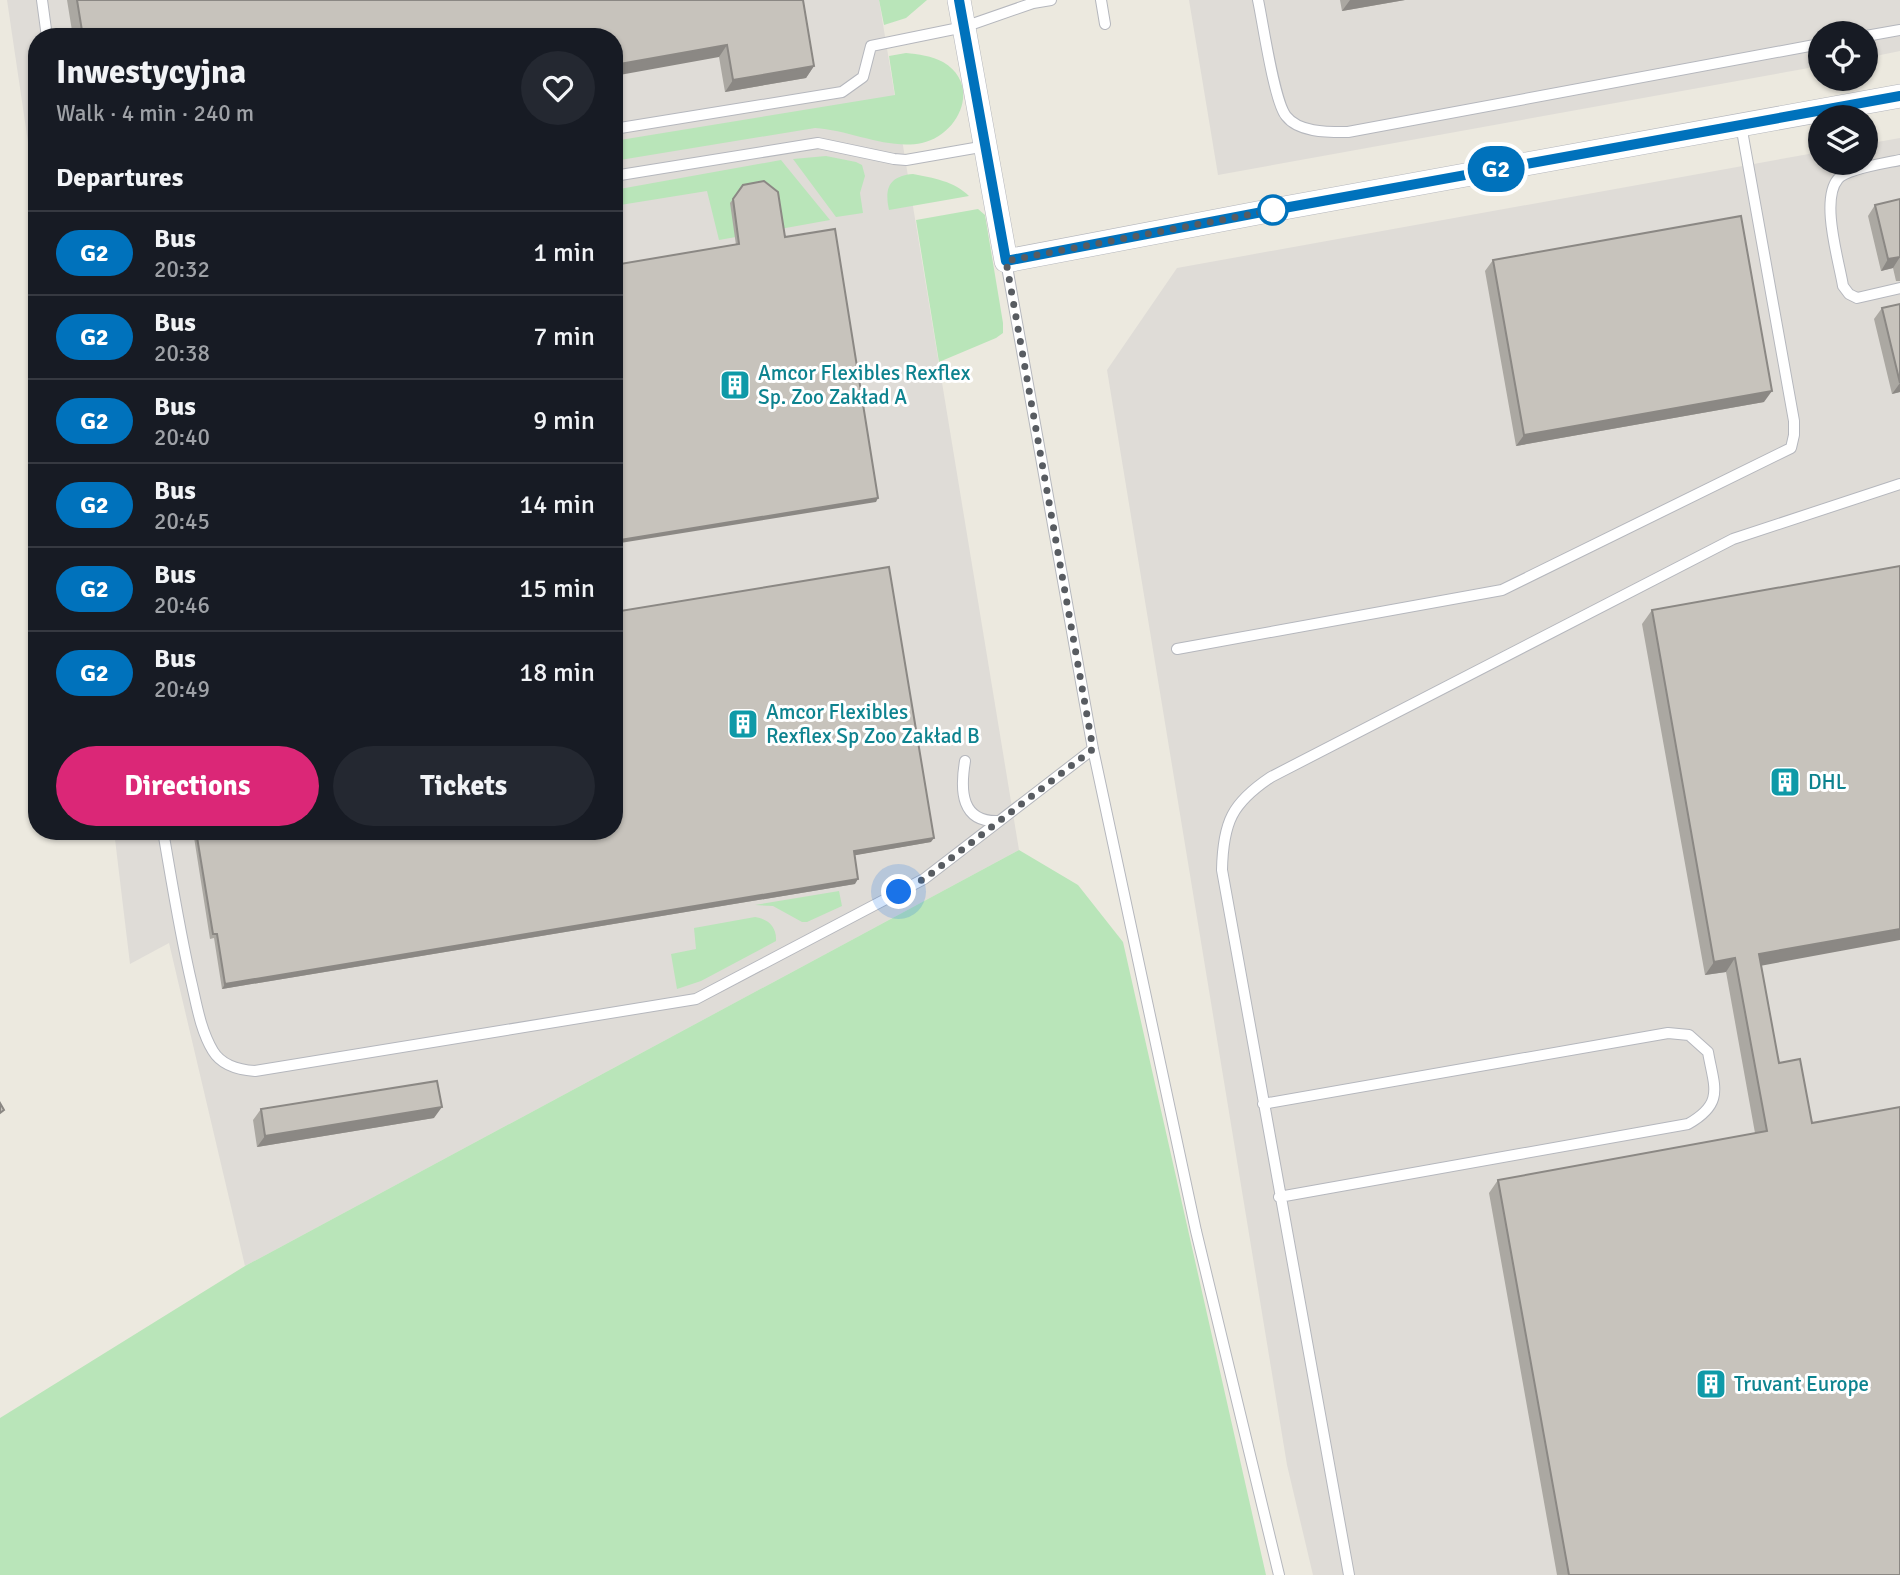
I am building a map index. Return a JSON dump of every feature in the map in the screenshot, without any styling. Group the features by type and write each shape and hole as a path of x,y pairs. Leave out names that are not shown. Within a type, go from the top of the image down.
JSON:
{"street":[{"path":"959,0 1006,261 1900,96"}],"lane":[{"path":"42,0 46,28"},
{"path":"623,128 842,92 863,77 871,46 964,27 1033,3 1051,0"},
{"path":"1101,0 1105,24"},
{"path":"1258,0 1278,100 1286,116 1295,124 1327,132 1348,132 1808,46"},
{"path":"1878,34 1900,30"},
{"path":"1177,649 1502,590 1791,448 1794,421 1741,124"},
{"path":"623,175 818,143 906,160 986,146"},
{"path":"1900,160 1846,173 1837,179 1830,196 1830,212 1843,286 1849,294 1857,298 1900,288"},
{"path":"1006,261 1093,749 1196,1231 1279,1575"},
{"path":"1349,1575 1222,870 1222,844 1231,816 1248,792 1283,770 1733,539 1900,484"},
{"path":"164,840 180,934 201,1025 214,1052 221,1060 244,1070 255,1071 696,999 924,879 1093,749"},
{"path":"965,761 964,790 969,810 981,820 999,821"},
{"path":"1263,1104 1668,1033 1689,1035 1709,1052 1716,1096 1705,1115 1688,1124 1279,1197"}],"shaded area":[{"path":"7,0 879,0 1019,850 245,1266 169,943 130,964 115,840 623,840 623,28 28,28 28,142"},
{"path":"1189,0 1900,0 1900,51 1878,56 1878,21 1808,21 1808,68 1218,175"},
{"path":"1900,138 1900,1575 1313,1575 1287,1465 1107,370 1177,268 1808,154 1808,175 1878,175 1878,142"}],"green space":[{"path":"879,0 927,0 906,18 884,25"},
{"path":"906,53 930,57 943,62 955,72 961,83 961,108 955,120 935,138 922,143 895,144 815,128 623,160 623,140 895,95 889,56"},
{"path":"826,156 862,165 865,176 860,193 863,213 836,217 793,159"},
{"path":"781,160 830,220 719,240 707,191 623,205 623,188"},
{"path":"913,174 950,184 969,196 889,210 887,195 890,184 899,177"},
{"path":"978,209 985,215 1003,333 939,362 916,220"},
{"path":"1019,850 1078,885 1123,942 1266,1575 0,1575 0,1418 245,1266"},
{"path":"839,891 842,906 807,922 802,922 773,906 755,905"},
{"path":"755,917 771,924 776,941 701,981 677,989 671,954 696,949 694,928"}],"building":[{"path":"77,0 803,0 814,66 733,80 727,45 623,63 623,28 82,28"},
{"name":"Amcor Flexibles Rexflex Sp. Zoo Zakład A","path":"764,181 778,192 785,237 835,229 878,498 623,540 623,263 739,244 733,199 743,185"},
{"path":"1900,199 1900,257 1888,259 1875,205"},
{"path":"1741,216 1772,391 1524,435 1493,260"},
{"path":"1900,304 1900,383 1882,308"},
{"name":"Truvant Europe","path":"1900,566 1900,929 1759,954 1779,1063 1800,1059 1812,1123 1900,1107 1900,1575 1569,1575 1498,1180 1767,1131 1735,958 1714,962 1652,610"},
{"name":"Amcor Flexibles Rexflex Sp Zoo Zakład B","path":"889,567 934,838 854,851 858,879 225,984 217,934 213,934 197,840 623,840 623,611"},
{"path":"437,1081 442,1107 265,1136 261,1109"}],"bus line":[{"name":"G2","path":"959,0 1006,261 1900,96"}],"place":[{"name":"Amcor Flexibles Rexflex Sp. Zoo Zakład A","path":"735,385"},
{"name":"Amcor Flexibles Rexflex Sp Zoo Zakład B","path":"743,724"},
{"name":"DHL","path":"1785,782"},
{"name":"Truvant Europe","path":"1711,1384"}],"route":[{"path":"899,892 924,879 1093,749 1006,261 1273,210"}]}
